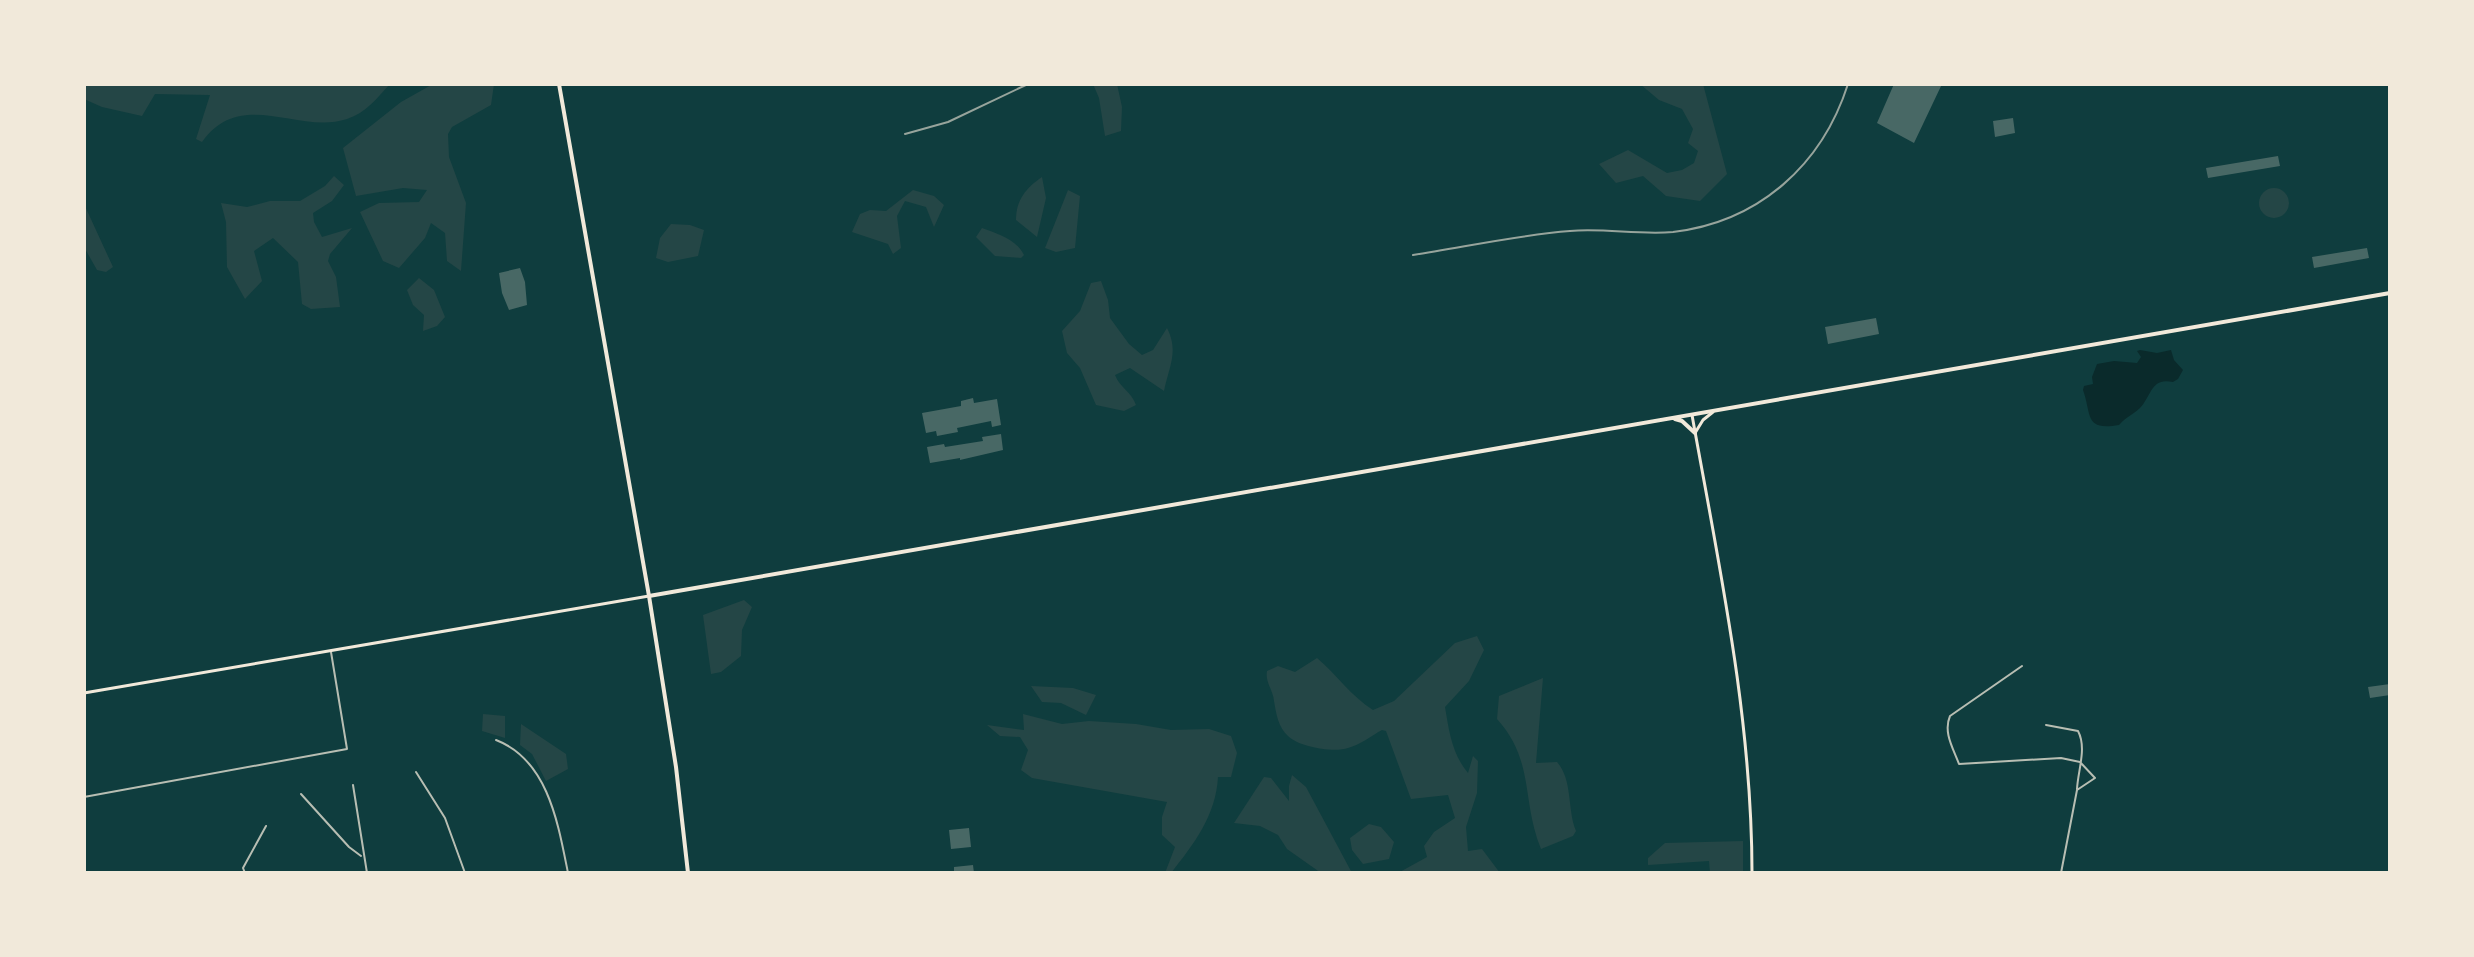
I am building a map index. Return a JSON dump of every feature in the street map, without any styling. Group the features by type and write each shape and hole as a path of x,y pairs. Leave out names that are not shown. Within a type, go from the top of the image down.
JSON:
{"highway":[{"path":"559,84 649,596 676,767 688,873"},
{"path":"649,596 2390,293"},
{"path":"1669,419 1682,421 1695,433"}],"main road":[{"path":"1695,433 1703,420 1715,411"},
{"path":"1692,415 1734,651 1745,739 1752,873"},
{"path":"84,693 649,596"}],"street":[{"path":"331,651 348,754"},
{"path":"2022,666 1950,716 1946,726 1959,764 2061,758 2080,762 2095,778 2077,790"},
{"path":"2046,725 2078,731 2082,744 2077,790 2061,873"},
{"path":"496,740 517,750 535,770 557,823 568,873"},
{"path":"84,797 347,749"},
{"path":"416,772 445,818 465,873"},
{"path":"353,785 367,873"},
{"path":"301,794 353,851 363,856"},
{"path":"245,873 243,868 266,826"}],"shaded area":[{"path":"84,84 390,84 366,109 347,119 309,122 271,116 234,117 217,126 202,142 196,139 210,95 155,94 142,116 102,107 84,99"},
{"path":"433,84 494,84 491,105 452,127 448,134 449,157 466,203 461,271 447,261 445,233 431,223 425,238 399,268 383,261 360,212 379,203 419,202 427,190 403,188 356,196 343,148 401,102"},
{"path":"1093,84 1117,84 1122,107 1121,131 1105,136 1099,98"},
{"path":"1640,84 1703,84 1727,174 1700,201 1666,196 1643,176 1616,183 1599,164 1628,150 1667,173 1694,163 1698,151 1688,143 1693,129 1682,109 1659,100"},
{"path":"334,176 344,185 332,201 313,213 322,237 352,228 330,254 328,261 336,277 340,307 311,309 302,304 298,262 273,238 254,251 262,281 245,299 227,267 226,222 221,203 247,207 270,201 300,201 325,186"},
{"path":"1042,177 1046,198 1037,237 1016,220 1016,213 1023,195"},
{"path":"2274,188 2280,189 2288,197 2288,209 2280,217 2274,218 2268,217 2260,209 2259,203 2260,197 2268,189"},
{"path":"913,190 934,196 944,205 934,227 926,207 905,201 897,216 901,248 893,254 888,244 852,232 860,214 870,210 886,211"},
{"path":"1068,190 1080,196 1075,248 1056,252 1045,248"},
{"path":"84,204 113,267 106,272 97,270 84,247"},
{"path":"671,224 690,225 704,230 698,256 668,262 656,258 660,238"},
{"path":"982,228 1011,241 1024,255 1021,258 995,256 976,237"},
{"path":"419,278 434,290 445,317 437,326 423,331 424,315 413,305 407,290"},
{"path":"1101,281 1110,318 1129,344 1142,355 1153,350 1167,328 1171,336 1172,359 1164,391 1130,368 1115,375 1136,405 1124,411 1096,405 1080,368 1067,353 1062,331 1080,311 1091,283"},
{"path":"2171,350 2174,360 2183,370 2173,382 2156,385 2140,408 2119,425 2100,426 2089,414 2084,386 2093,384 2097,364 2114,361 2137,363 2141,357 2137,351 2157,353"},
{"path":"744,600 752,607 742,630 741,656 721,672 711,674 703,615"},
{"path":"1477,636 1484,650 1469,681 1445,707 1455,750 1468,773 1473,756 1478,761 1477,793 1466,827 1468,851 1482,849 1500,873 1398,873 1427,857 1424,846 1434,832 1455,818 1448,795 1411,799 1386,731 1382,730 1357,745 1334,750 1293,740 1280,724 1267,671 1278,666 1295,672 1317,658 1373,710 1394,701 1455,643"},
{"path":"1543,678 1536,763 1557,762 1562,769 1576,831 1573,836 1541,849 1517,750 1497,719 1499,696"},
{"path":"1031,686 1073,688 1096,695 1086,715 1061,703 1042,702"},
{"path":"483,714 505,716 505,738 482,731"},
{"path":"1023,714 1062,724 1089,721 1171,730 1209,729 1231,736 1237,753 1231,777 1218,777 1213,804 1202,828 1171,873 1165,873 1175,847 1162,835 1162,817 1167,802 1032,778 1021,770 1028,750 1020,737 1000,736 987,725 1024,730"},
{"path":"521,724 566,754 568,769 546,781 532,754 520,745"},
{"path":"1292,775 1306,787 1352,873 1321,873 1287,849 1278,835 1260,826 1234,823 1264,777 1271,778 1289,801"},
{"path":"1369,824 1381,827 1394,842 1389,859 1363,864 1352,850 1350,838"},
{"path":"1743,841 1743,873 1710,873 1709,861 1648,865 1648,858 1665,843"}],"building":[{"path":"1894,84 1942,84 1914,143 1877,123"},
{"path":"2013,118 2015,133 1995,137 1993,121"},
{"path":"2278,156 2280,166 2208,178 2206,168"},
{"path":"2367,248 2369,258 2314,268 2312,257"},
{"path":"520,268 527,305 509,310 499,273"},
{"path":"1876,318 1879,334 1828,344 1825,327"},
{"path":"973,398 974,403 997,399 1001,425 992,427 991,421 937,436 936,431 926,433 922,413 961,406 961,401"},
{"path":"1001,434 1003,450 930,463 927,447 983,441 982,437"},
{"path":"2390,684 2390,695 2370,698 2368,687"},
{"path":"969,828 971,847 951,849 949,830"},
{"path":"973,865 974,873 954,873 954,867"}],"railway":[{"path":"905,134 948,122 1028,84"},
{"path":"1413,255 1570,231 1673,232 1733,216 1783,185 1804,164 1837,113 1848,84"}]}
